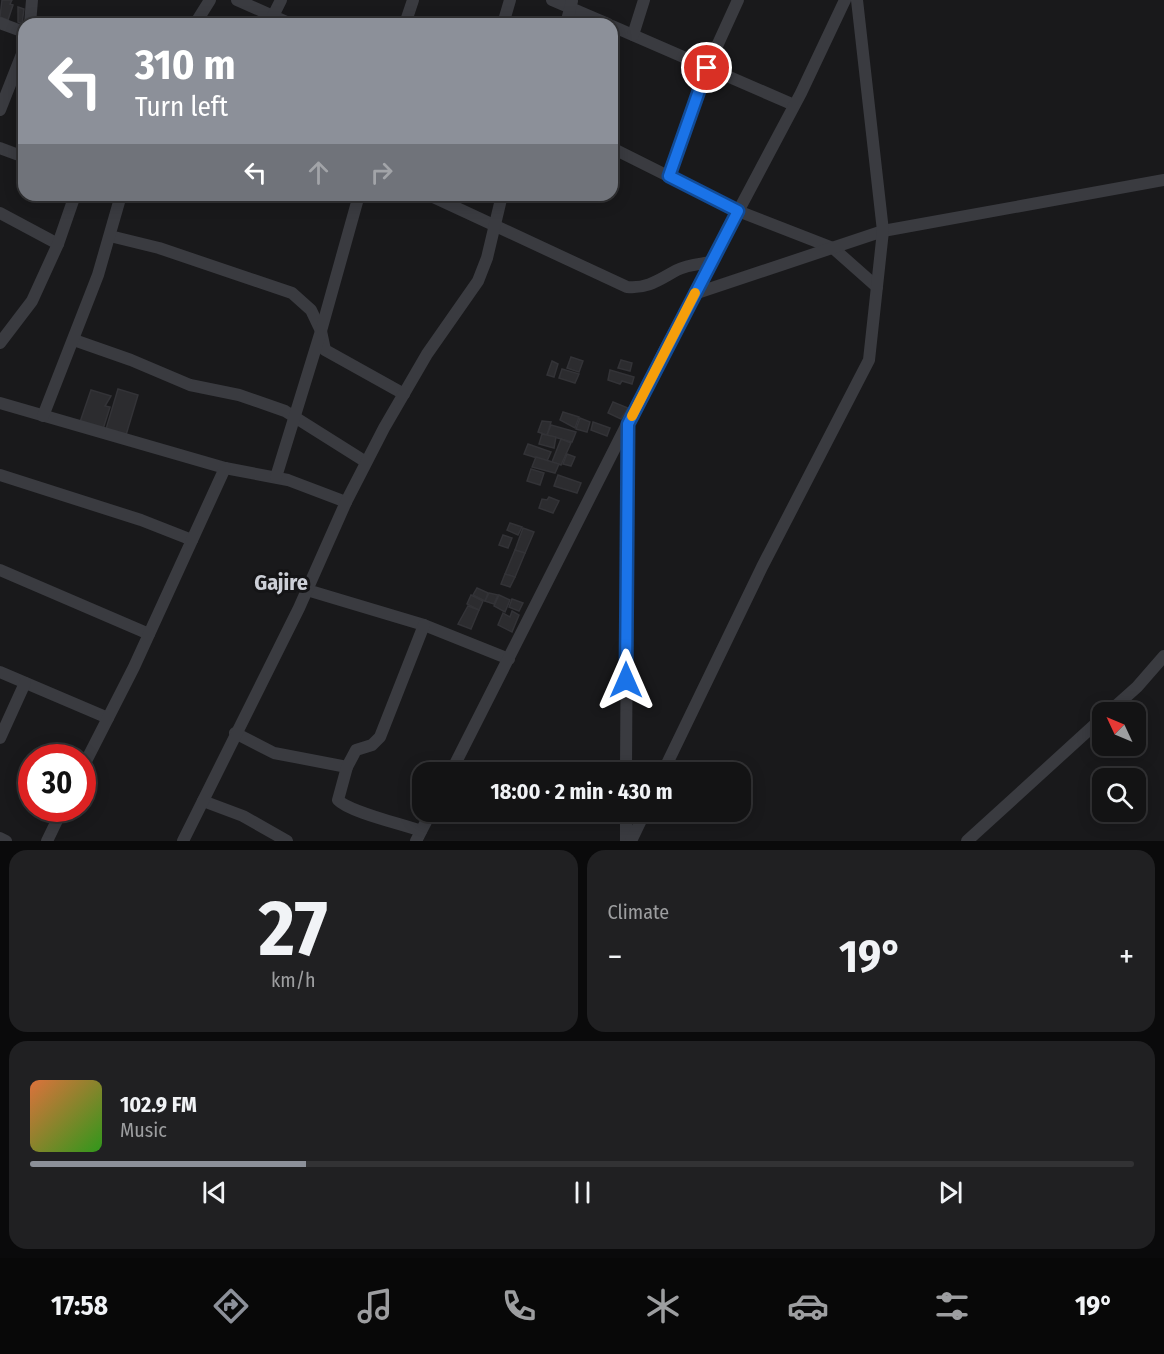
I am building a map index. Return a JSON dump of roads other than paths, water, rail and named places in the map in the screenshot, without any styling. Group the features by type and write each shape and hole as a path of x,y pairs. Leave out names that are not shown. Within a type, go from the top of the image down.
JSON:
{"street":[{"path":"30,18 32,0"},
{"path":"199,18 210,0"},
{"path":"237,0 278,18"},
{"path":"273,16 281,0"},
{"path":"407,18 413,0"},
{"path":"505,18 510,0"},
{"path":"552,0 572,4 597,18"},
{"path":"633,35 644,0"},
{"path":"669,176 707,68 738,0"},
{"path":"456,762 694,294 794,105 845,0"},
{"path":"668,762 762,567 869,360 883,231 857,0"},
{"path":"0,23 18,30"},
{"path":"618,29 794,105"},
{"path":"0,110 18,64"},
{"path":"0,148 18,155"},
{"path":"618,151 738,211 833,248 877,287"},
{"path":"694,294 883,231 1164,180"},
{"path":"0,343 32,301 58,244 73,201"},
{"path":"43,416 74,340 110,236 119,201"},
{"path":"276,477 321,331 354,201"},
{"path":"447,201 550,253 627,286 641,288 663,279 679,268 711,262"},
{"path":"183,841 307,591 366,462 427,354 478,281 487,258 500,201"},
{"path":"0,213 58,244"},
{"path":"110,236 159,248 292,293 311,310 321,331 325,350 404,394"},
{"path":"74,340 131,360 190,386 239,394 295,417 366,462"},
{"path":"0,404 225,468 276,477 346,502"},
{"path":"626,762 628,424"},
{"path":"95,744 149,634 225,468"},
{"path":"0,475 141,520 192,540"},
{"path":"0,570 149,634"},
{"path":"307,591 424,626 509,659"},
{"path":"424,626 380,737 372,744 356,750 347,767 338,800 345,808 394,821 418,836 426,822"},
{"path":"1120,702 1137,687 1164,656"},
{"path":"0,672 108,718"},
{"path":"0,738 25,683"},
{"path":"968,841 1092,727"},
{"path":"235,734 274,753 312,763 347,767"},
{"path":"203,801 243,816 287,841"},
{"path":"47,841 56,822"},
{"path":"626,822 626,841"},
{"path":"631,841 640,822"},
{"path":"0,838 6,841"}],"district":[{"name":"Gajire","path":"281,582"}]}
